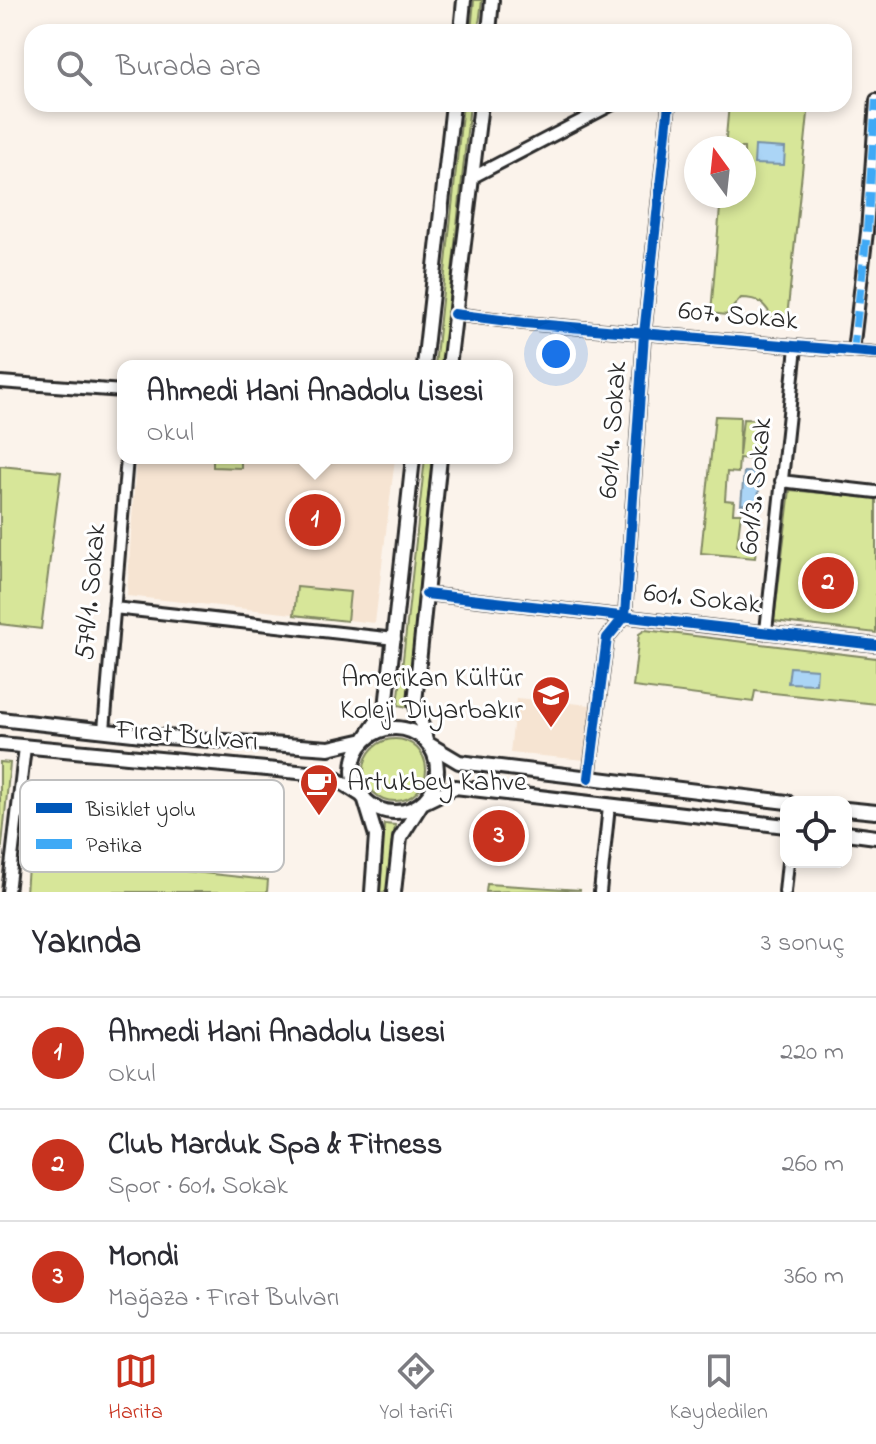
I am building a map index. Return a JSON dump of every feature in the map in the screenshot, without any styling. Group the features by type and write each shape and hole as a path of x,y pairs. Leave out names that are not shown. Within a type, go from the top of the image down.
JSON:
{"main road":[{"path":"462,24 464,0"},
{"path":"490,24 492,0"},
{"path":"425,360 452,112"},
{"path":"450,360 480,112"},
{"path":"372,892 376,836 354,775 354,762 364,740 386,708 412,464"},
{"path":"394,892 400,838 436,780 435,754 427,743 415,702 439,464"},
{"name":"Fırat Bulvarı","path":"0,719 329,748 364,740"},
{"path":"364,740 390,728 404,729 459,762 780,801"},
{"name":"Fırat Bulvarı","path":"0,744 330,775 364,797"},
{"path":"364,797 386,810 399,811 455,787 780,825"},
{"path":"852,810 876,812"},
{"path":"852,834 876,837"}],"street":[{"path":"853,351 867,232 876,100"},
{"path":"471,178 598,112"},
{"name":"601/4. Sokak","path":"625,616 644,334 668,112"},
{"name":"607. Sokak","path":"454,314 644,334 876,353"},
{"name":"601/3. Sokak","path":"766,631 796,347"},
{"path":"0,382 117,391"},
{"name":"579/1. Sokak","path":"104,730 126,464"},
{"path":"781,481 876,492"},
{"name":"601. Sokak","path":"426,594 876,645"},
{"path":"114,608 395,639"},
{"path":"589,778 607,638 625,616"},
{"path":"8,892 5,874 25,747"},
{"path":"600,892 609,806"},
{"path":"785,892 787,868"}],"shaded area":[{"path":"136,464 394,464 375,623 127,596"},
{"name":"Amerikan Kültür Koleji Diyarbakır","path":"516,698 591,705 585,760 510,753"}],"green space":[{"path":"474,0 482,0 479,24 472,24"},
{"path":"462,112 469,112 443,360 436,360"},
{"path":"728,112 808,112 787,318 773,318 760,302 747,298 741,298 726,315 711,313 720,208 756,208 756,136 726,136"},
{"path":"715,416 740,417 739,456 743,419 765,420 761,460 739,458 738,473 727,472 725,500 734,501 733,513 741,513 737,546 756,547 755,558 701,553"},
{"path":"213,464 241,464 241,468 213,467"},
{"path":"424,464 431,464 407,707 398,705"},
{"path":"0,466 61,472 41,629 0,624"},
{"path":"790,490 876,498 876,633 774,621"},
{"path":"297,587 350,592 347,621 294,615"},
{"path":"645,630 876,658 876,704 755,691 753,702 633,687 639,634"},
{"path":"395,739 407,741 417,748 424,758 424,782 417,792 407,799 395,801 383,799 373,792 366,782 364,770 366,758 373,748 383,741"},
{"path":"0,762 10,763 0,866"},
{"path":"384,824 395,825 388,892 380,892"},
{"path":"28,872 194,872 268,880 267,892 26,892"},
{"path":"487,884 581,890 486,892"}],"water":[{"path":"756,146 785,148 784,165 756,164"},
{"path":"744,472 760,473 758,505 741,504"},
{"path":"790,667 817,669 816,684 788,683"}],"marked path":[{"path":"853,351 867,232 876,100"}],"cycle path":[{"path":"589,778 607,638 625,616 644,334 668,112"},
{"path":"454,314 524,323 876,353"},
{"path":"426,594 876,645"}],"place":[{"name":"Ahmedi Hani Anadolu Lisesi","path":"315,520"},
{"name":"Club Marduk Spa & Fitness","path":"828,583"},
{"name":"Amerikan Kültür Koleji Diyarbakır","path":"551,729"},
{"name":"Artukbey Kahve","path":"319,817"},
{"name":"Mondi","path":"499,836"}]}
